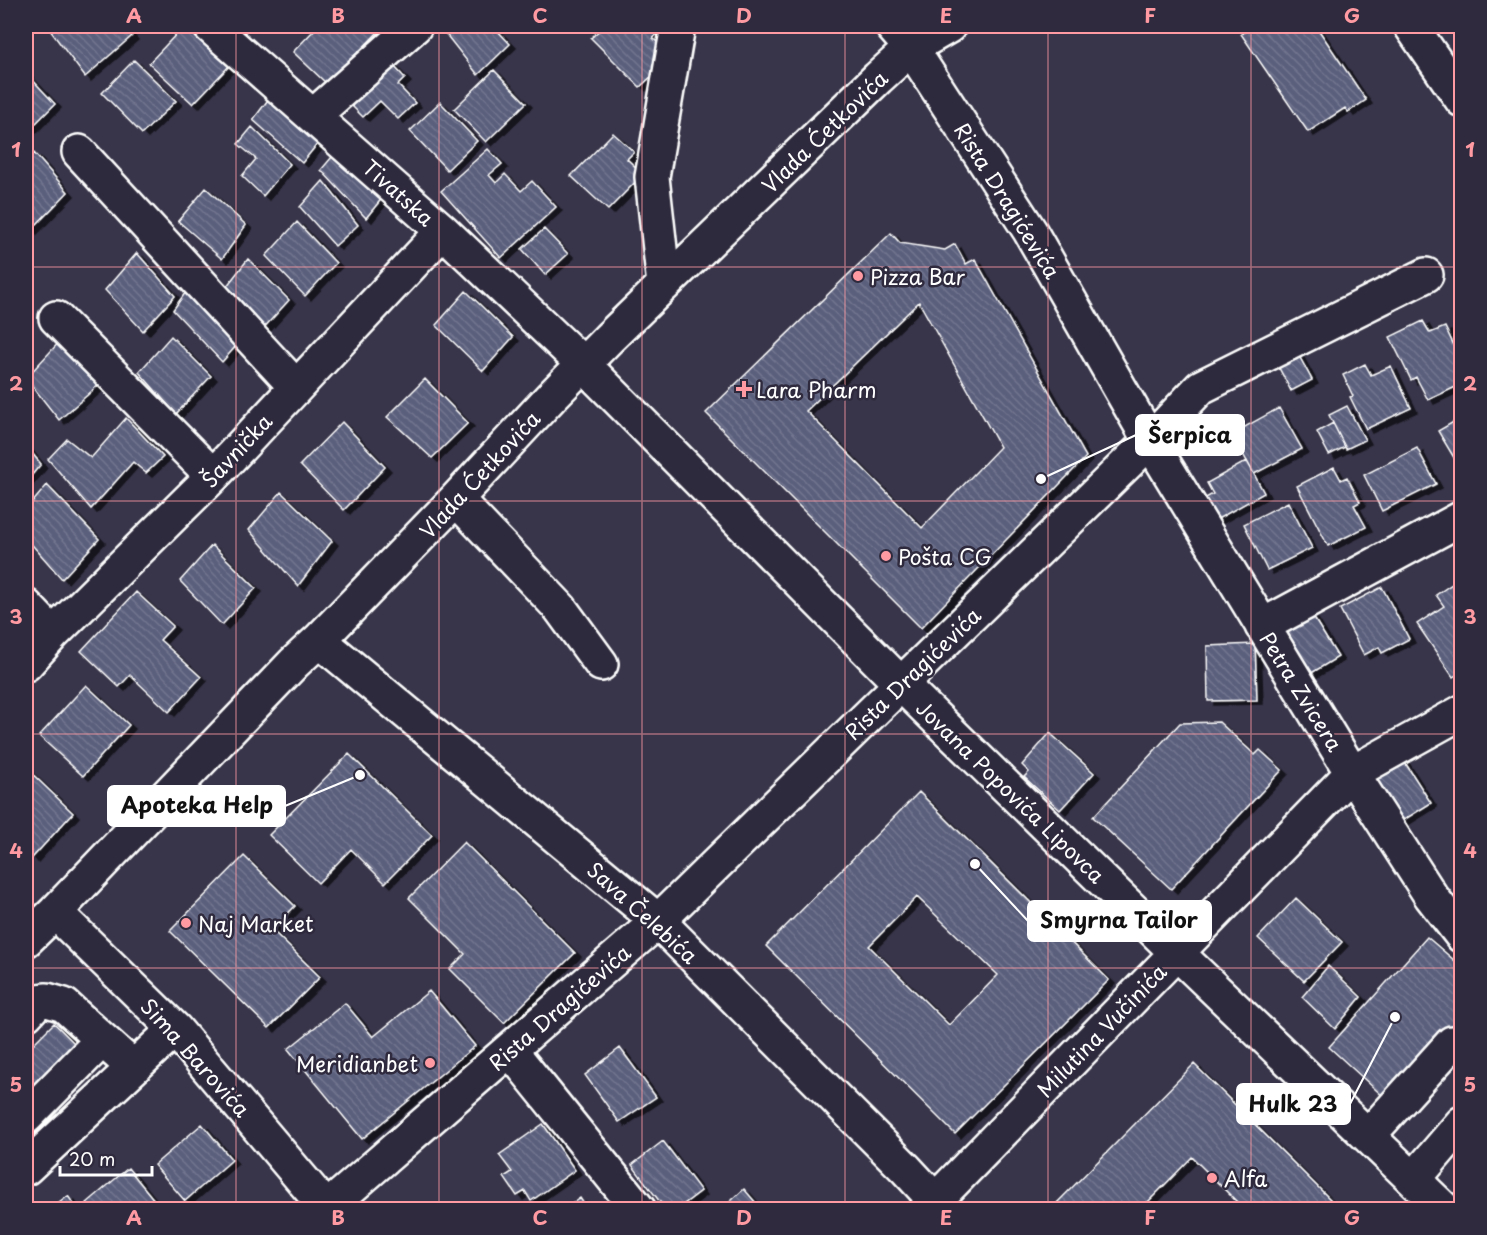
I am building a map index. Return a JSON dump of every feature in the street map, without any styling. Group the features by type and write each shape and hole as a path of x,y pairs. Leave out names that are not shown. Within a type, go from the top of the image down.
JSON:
{"street":[{"name":"Tivatska","path":"210,26 443,231 583,364"},
{"path":"313,116 414,26"},
{"path":"664,285 652,177 678,26"},
{"name":"Vlada Ćetkovića","path":"27,935 55,912 294,663 456,499 583,364 664,285 901,37 949,26"},
{"path":"1411,26 1460,94"},
{"name":"Rista Dragićevića","path":"328,1209 658,921 1150,441 1030,231 901,37"},
{"path":"80,152 296,387"},
{"name":"Šavnička","path":"26,664 53,634 213,476 443,231"},
{"path":"1150,441 1201,387 1426,275"},
{"path":"56,318 213,476"},
{"name":"Jovana Popovića Lipovca","path":"583,364 901,684 1176,952 1445,1209"},
{"name":"Petra Zvicera","path":"1150,441 1352,773 1431,896 1461,936"},
{"path":"456,499 560,608 601,664"},
{"path":"1262,626 1461,518"},
{"path":"26,606 53,634"},
{"name":"Sava Čelebića","path":"319,640 658,921 935,1207"},
{"name":"Milutina Vučinića","path":"935,1207 1176,952 1352,773 1461,712"},
{"name":"Sima Barovića","path":"55,912 175,1029 328,1209"},
{"path":"26,1014 38,1001 47,1000 64,1005 133,1067"},
{"path":"26,1165 175,1029"},
{"path":"26,1117 102,1040"},
{"path":"1368,1136 1452,1043"},
{"path":"510,1050 639,1209"},
{"path":"1414,1179 1461,1123"}],"building":[{"path":"47,26 123,26 132,36 85,77"},
{"path":"184,26 189,26 231,64 193,104 149,63"},
{"path":"318,26 384,26 327,84 293,52"},
{"path":"453,26 493,26 510,44 478,75 445,33"},
{"path":"604,26 666,26 653,38 672,57 640,87 591,38"},
{"path":"1254,26 1316,26 1366,100 1348,112 1345,108 1308,132 1241,34"},
{"path":"134,60 176,101 142,134 102,93"},
{"path":"391,63 405,78 398,85 415,103 398,119 380,101 363,117 349,103"},
{"path":"494,70 526,103 486,142 454,109"},
{"path":"26,73 55,104 26,133"},
{"path":"276,89 323,137 302,163 253,120"},
{"path":"440,102 477,141 447,170 410,131"},
{"path":"252,127 290,164 263,196 242,176 256,159 238,144"},
{"path":"613,133 634,152 627,159 643,174 608,210 571,176"},
{"path":"488,149 502,164 489,175 496,183 505,174 521,191 532,181 556,207 501,258 441,191"},
{"path":"337,151 383,197 366,218 321,170"},
{"path":"34,153 68,192 31,230 26,223 26,162"},
{"path":"323,181 358,225 335,246 300,207"},
{"path":"206,188 246,225 222,259 178,221"},
{"path":"297,222 336,263 305,296 266,256"},
{"path":"544,229 568,254 545,275 522,249"},
{"path":"891,233 900,243 945,250 955,244 966,264 975,259 1086,457 921,628 706,413","holes":["919,302 1000,447 922,528 806,411"]},
{"path":"137,253 175,296 143,331 105,290"},
{"path":"248,259 289,300 261,331 223,291"},
{"path":"193,282 244,337 222,362 173,310"},
{"path":"466,291 513,337 483,371 436,325"},
{"path":"1423,321 1430,333 1445,327 1459,356 1462,355 1462,384 1428,400 1416,377 1411,380 1390,337"},
{"path":"171,336 211,376 176,414 139,372"},
{"path":"62,339 101,383 59,420 26,378"},
{"path":"1298,354 1312,380 1291,391 1277,364"},
{"path":"1365,364 1371,375 1391,366 1411,408 1366,429 1350,397 1353,396 1343,375"},
{"path":"425,379 468,423 432,458 387,417"},
{"path":"1347,406 1365,440 1346,449 1329,415"},
{"path":"1279,408 1302,449 1254,474 1232,434"},
{"path":"1462,417 1462,471 1438,431"},
{"path":"126,418 163,457 146,473 133,462 91,509 48,459 67,439 91,458"},
{"path":"342,422 385,467 344,510 300,465"},
{"path":"1333,423 1345,447 1329,455 1317,432"},
{"path":"26,446 41,464 26,482"},
{"path":"1417,448 1436,484 1382,511 1364,475"},
{"path":"1247,461 1264,493 1214,521 1202,500 1213,494 1207,483"},
{"path":"1334,467 1341,480 1347,477 1360,502 1354,505 1366,527 1328,546 1297,486"},
{"path":"47,485 99,539 62,579 26,538 26,510"},
{"path":"281,492 332,541 298,586 249,530"},
{"path":"1288,502 1312,548 1267,570 1244,524"},
{"path":"212,545 256,588 222,625 180,581"},
{"path":"1452,584 1462,597 1462,671 1453,677 1417,624 1444,606 1436,595"},
{"path":"1382,587 1409,639 1382,653 1379,647 1364,655 1340,609"},
{"path":"136,592 173,626 160,640 201,677 169,712 130,675 119,687 81,651"},
{"path":"1312,615 1338,657 1300,680 1274,638"},
{"path":"1255,644 1257,700 1208,701 1207,646"},
{"path":"86,685 129,725 83,776 39,736"},
{"path":"1219,722 1255,755 1260,750 1282,770 1171,889 1093,817 1180,723"},
{"path":"1050,733 1094,773 1060,810 1024,777 1029,772 1022,765"},
{"path":"349,754 432,835 385,883 351,849 318,883 269,835"},
{"path":"1402,758 1431,803 1394,826 1365,781"},
{"path":"26,768 73,813 32,858 26,851"},
{"path":"919,792 1109,980 955,1134 766,946","holes":["917,897 998,975 949,1025 869,946"]},
{"path":"464,842 575,953 504,1023 450,969 465,954 409,898"},
{"path":"244,856 295,906 272,930 320,977 269,1028 170,931"},
{"path":"1296,898 1342,942 1304,981 1258,938"},
{"path":"1427,937 1462,967 1462,1015 1386,1099 1329,1047"},
{"path":"1328,966 1361,997 1335,1029 1302,997"},
{"path":"429,991 475,1046 362,1139 288,1049 345,1003 373,1037"},
{"path":"54,1023 83,1052 26,1108 26,1051"},
{"path":"620,1048 656,1097 619,1122 585,1075"},
{"path":"1194,1064 1341,1210 1245,1210 1192,1157 1140,1210 1050,1210"},
{"path":"202,1124 232,1160 185,1201 154,1165"},
{"path":"543,1124 575,1170 531,1201 525,1191 517,1196 504,1177 512,1172 499,1155"},
{"path":"663,1141 701,1191 676,1210 666,1210 632,1165"},
{"path":"128,1168 159,1206 155,1210 92,1210 87,1203"},
{"path":"744,1189 762,1210 721,1210"},
{"path":"68,1196 78,1210 50,1210"},
{"path":"580,1198 588,1210 563,1210"}],"place":[{"name":"Pizza Bar","path":"858,276"},
{"name":"Lara Pharm","path":"744,389"},
{"name":"Šerpica","path":"1041,479"},
{"name":"Pošta CG","path":"886,556"},
{"name":"Apoteka Help","path":"360,775"},
{"name":"Smyrna Tailor","path":"975,864"},
{"name":"Naj Market","path":"186,923"},
{"name":"Hulk 23","path":"1395,1017"},
{"name":"Meridianbet","path":"430,1063"},
{"name":"Alfa","path":"1212,1178"}]}
